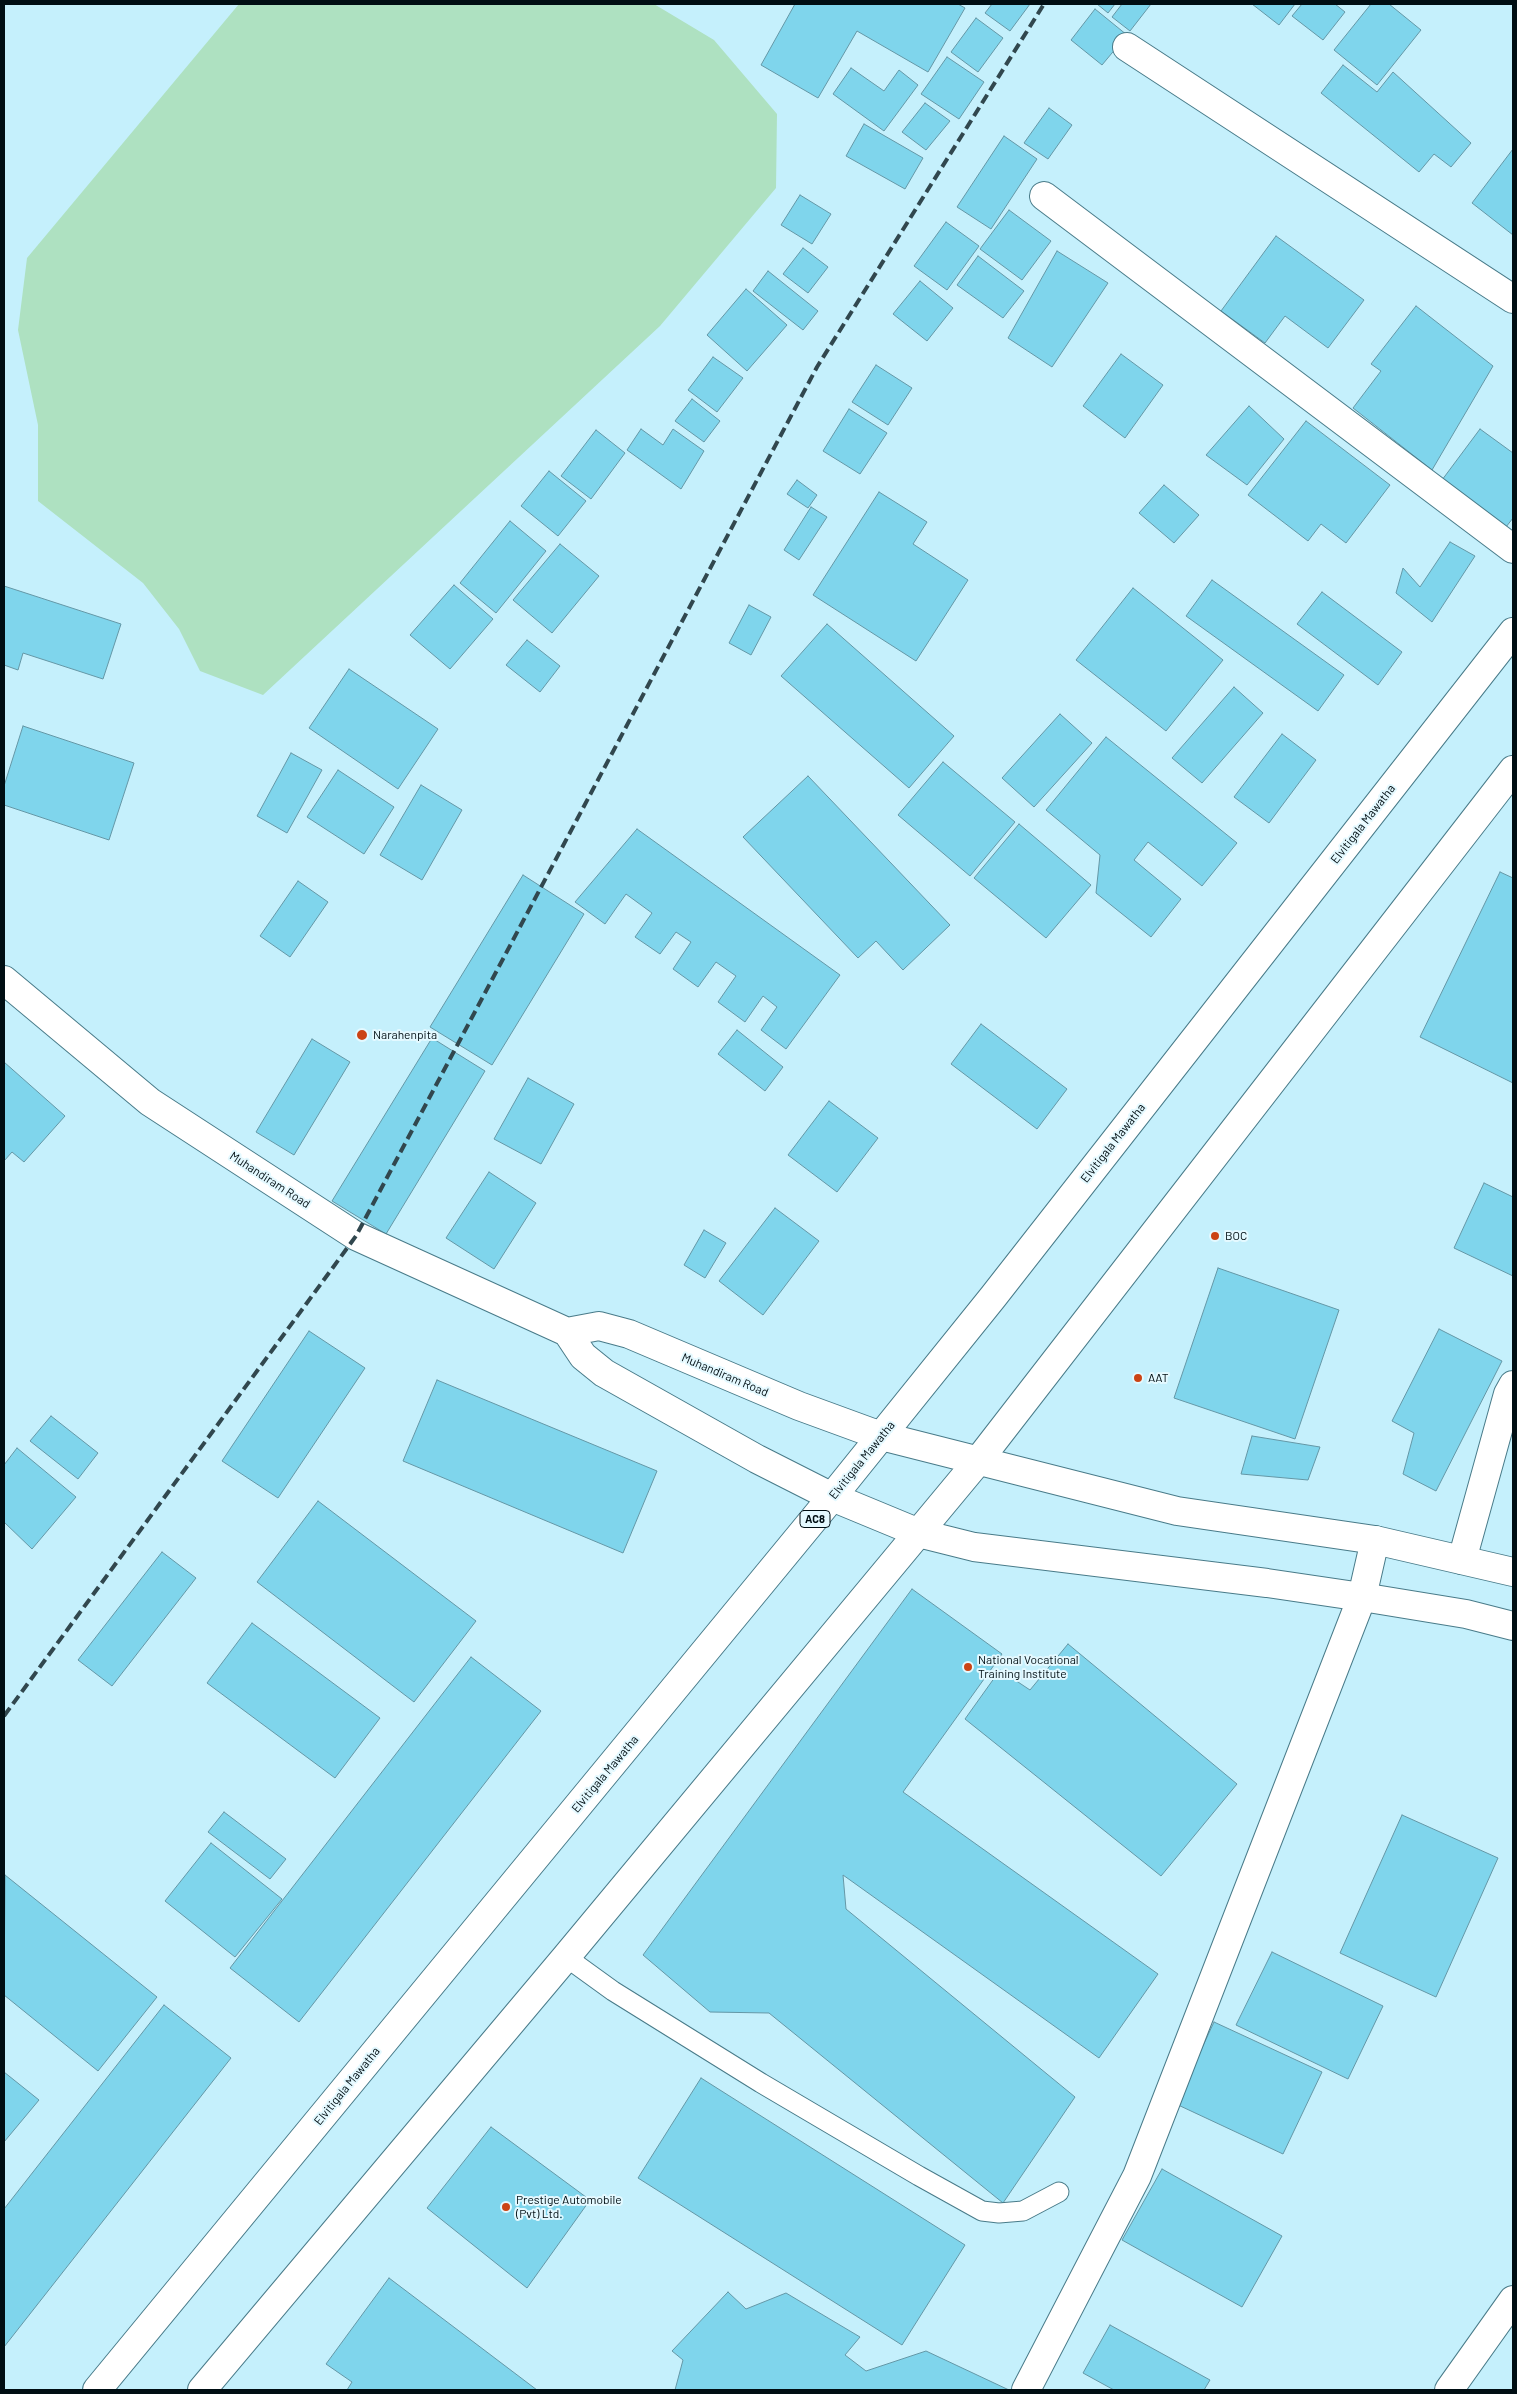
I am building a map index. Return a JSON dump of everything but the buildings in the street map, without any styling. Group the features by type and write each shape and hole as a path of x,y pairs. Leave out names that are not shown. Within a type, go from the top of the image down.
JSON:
{"main road":[{"path":"1127,47 1513,299"},
{"path":"1044,196 1513,549"},
{"name":"Elvitigala Mawatha","path":"97,2390 832,1497 999,1290 1513,632"},
{"path":"202,2390 566,1957 978,1461 1513,770"},
{"name":"Muhandiram Road","path":"4,980 150,1102 356,1236 567,1332 599,1326 629,1334 799,1406 881,1436 978,1461 1177,1511 1375,1540 1513,1572"},
{"path":"567,1332 583,1356 604,1373 757,1459 832,1497 919,1533 974,1547 1267,1583 1466,1614 1513,1626"},
{"path":"1462,1560 1508,1394 1513,1385"},
{"path":"1026,2390 1137,2176 1362,1597 1375,1540"},
{"path":"1449,2390 1513,2300"}],"lane":[{"path":"566,1957 613,1990 761,2083 911,2171 982,2210 999,2213 1023,2212 1059,2192"}],"green space":[{"path":"239,4 654,4 714,40 777,114 776,188 660,326 263,695 200,671 179,629 143,583 38,501 38,425 18,330 27,258"}],"railway":[{"path":"4,1716 356,1236 817,367 1044,4"}],"place":[{"name":"Narahenpita","path":"362,1035"},
{"name":"BOC","path":"1215,1236"},
{"name":"AAT","path":"1138,1378"},
{"name":"National Vocational Training Institute","path":"968,1667"},
{"name":"Prestige Automobile (Pvt) Ltd.","path":"506,2207"}]}
